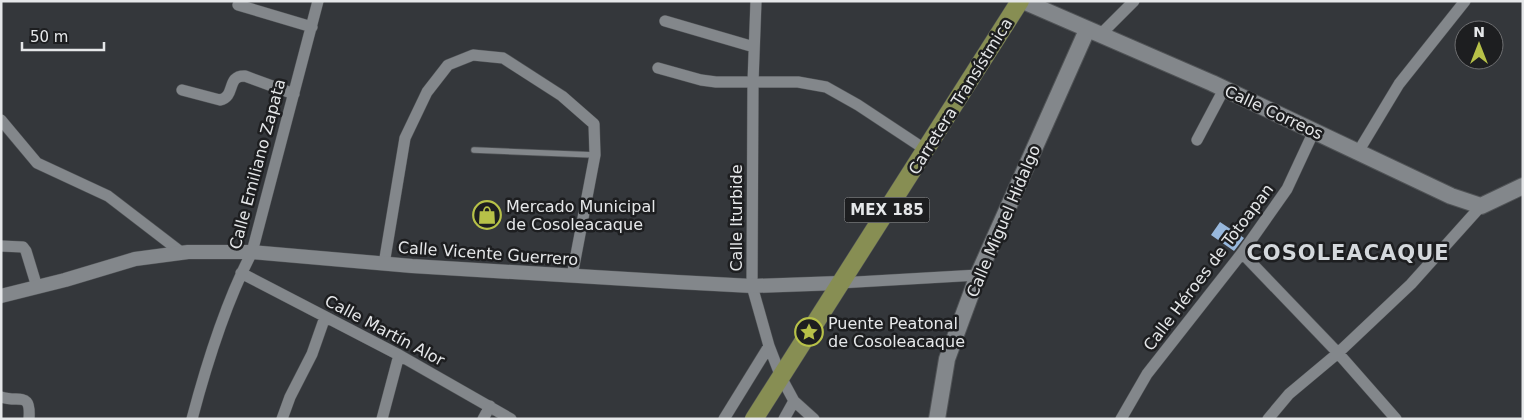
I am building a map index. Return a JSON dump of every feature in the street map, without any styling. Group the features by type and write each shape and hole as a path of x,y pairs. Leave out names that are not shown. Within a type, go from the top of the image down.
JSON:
{"main road":[{"name":"Calle Correos","path":"1021,1 1224,89 1450,196 1481,206"},
{"name":"Carretera Transístmica","path":"754,419 839,283 1021,1"},
{"name":"Calle Miguel Hidalgo","path":"937,419 947,359 978,275 1093,32"},
{"path":"1481,206 1523,186"}],"street":[{"name":"Calle Emiliano Zapata","path":"192,419 206,368 241,273 252,252 318,1"},
{"name":"Calle Iturbide","path":"756,1 752,286 769,346 781,377 794,401 814,419"},
{"path":"1093,32 1134,1"},
{"path":"1358,152 1399,84 1465,1"},
{"path":"238,5 312,26"},
{"path":"665,21 754,47"},
{"path":"384,264 405,138 427,92 448,65 473,55 504,58 562,96 594,124 595,155 572,276"},
{"path":"658,68 701,80 716,82 798,82 826,87 858,105 926,150"},
{"path":"182,90 220,100 227,96 235,78 245,76 294,94"},
{"path":"1197,140 1224,89"},
{"path":"1,120 37,163 108,196 181,252"},
{"name":"Calle Héroes de Totoapan","path":"1121,419 1147,374 1242,252 1287,190 1314,131"},
{"path":"1268,419 1289,394 1338,353 1411,284 1481,206"},
{"path":"1,246 23,246 37,287"},
{"name":"Calle Vicente Guerrero","path":"1,296 65,280 135,259 181,252 252,252 384,264 752,286 978,275"},
{"path":"1242,252 1338,353 1396,419"},
{"name":"Calle Martín Alor","path":"241,273 399,355 511,419"},
{"path":"282,419 290,397 312,354 325,317"},
{"path":"724,419 769,346"},
{"path":"382,419 399,355"},
{"path":"1,397 28,402 30,406 29,419"},
{"path":"784,419 794,401"},
{"path":"483,419 490,406"}],"lane":[{"path":"474,150 595,155"}],"building":[{"path":"1220,222 1244,238 1234,251 1211,235"}],"place":[{"name":"Mercado Municipal de Cosoleacaque","path":"487,215"},
{"name":"Puente Peatonal de Cosoleacaque","path":"809,332"}],"district":[{"name":"COSOLEACAQUE","path":"1348,253"}]}
